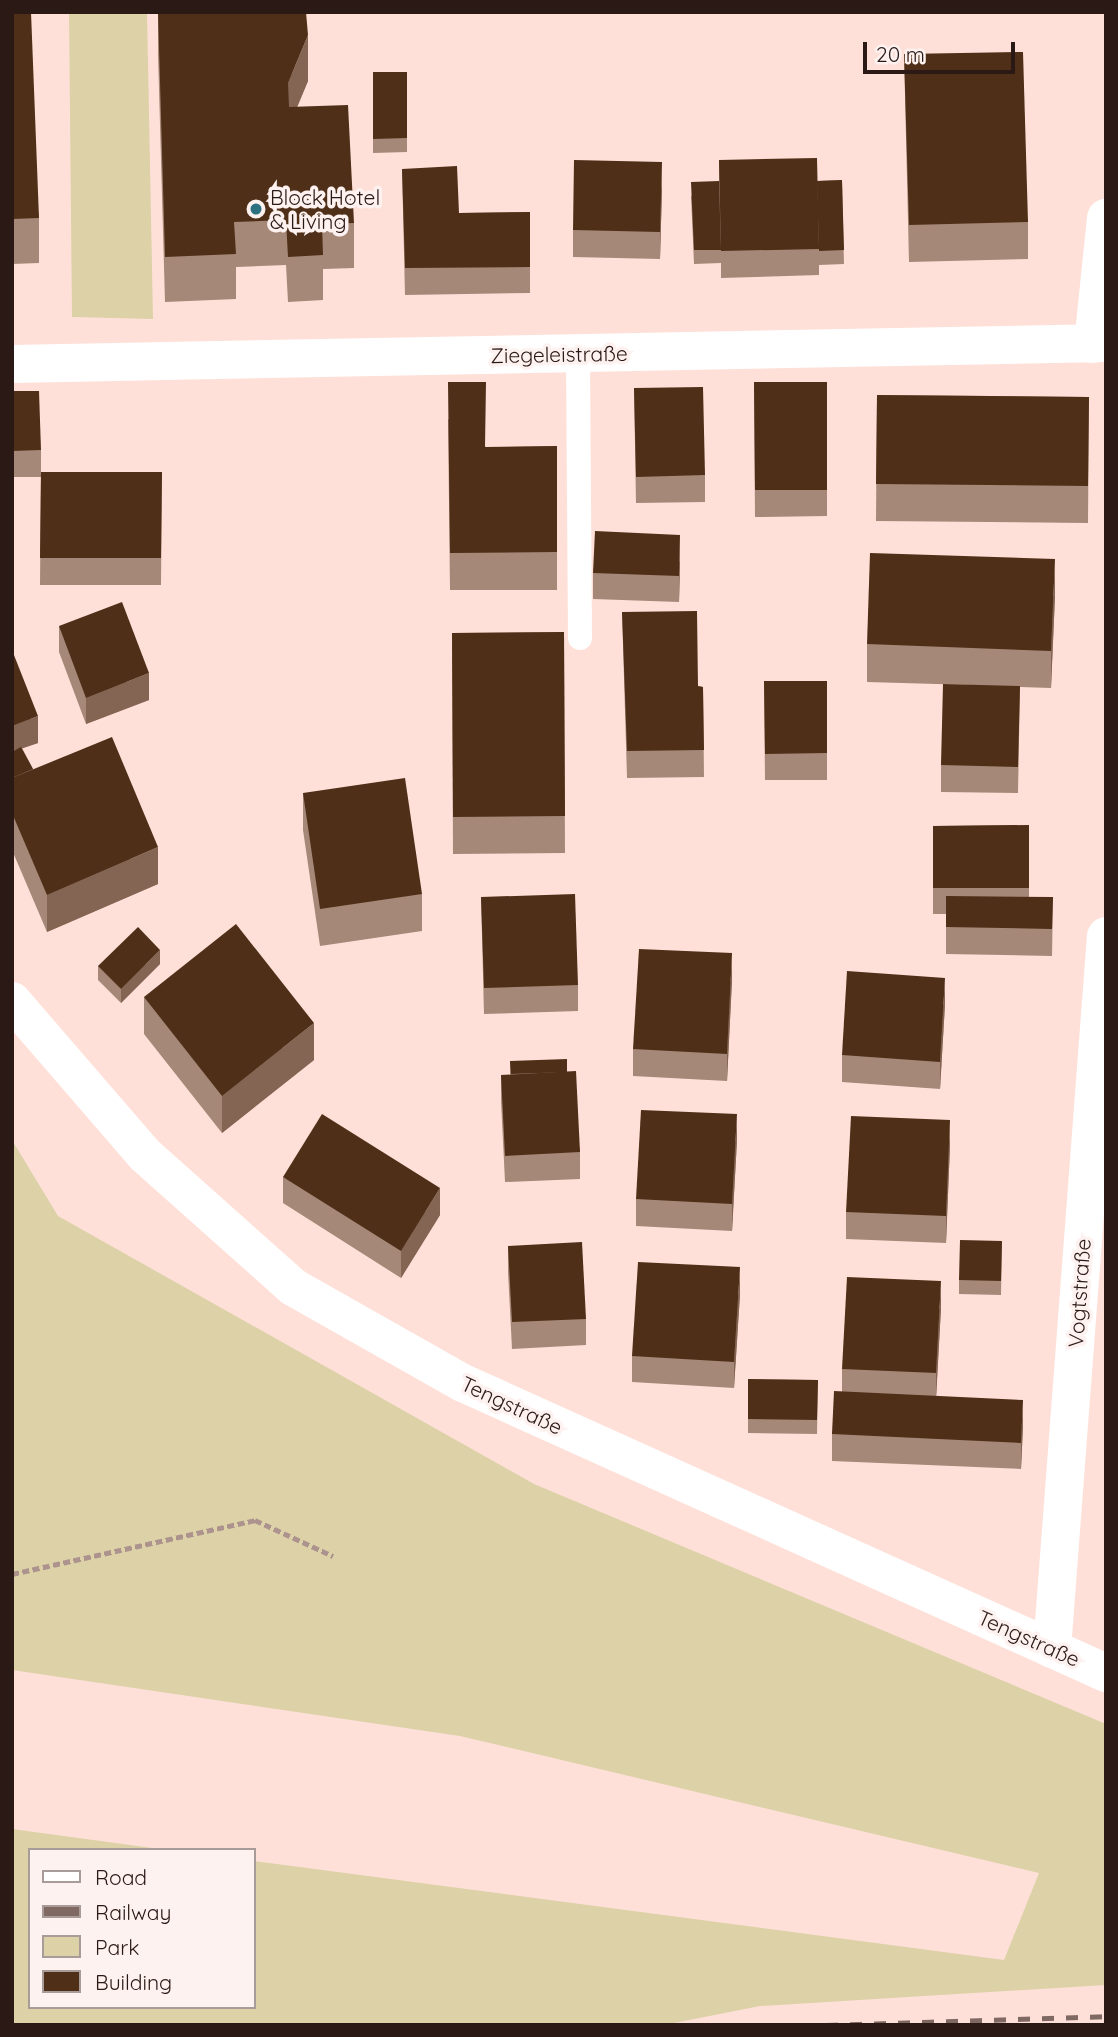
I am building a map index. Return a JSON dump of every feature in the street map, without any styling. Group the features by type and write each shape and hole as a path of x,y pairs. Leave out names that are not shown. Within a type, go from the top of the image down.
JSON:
{"street":[{"path":"1099,344 1106,218"},
{"name":"Ziegeleistraße","path":"12,364 1099,344"},
{"name":"Vogtstraße","path":"1052,1649 1106,936"},
{"name":"Tengstraße","path":"12,1000 145,1155 293,1287 463,1383 1106,1673"}],"lane":[{"path":"578,354 580,638"}],"path":[{"path":"12,1574 255,1520 333,1556"}],"green space":[{"path":"69,12 147,12 153,319 72,317"},
{"path":"12,1140 58,1216 534,1484 1106,1724 1106,1985 760,2006 664,2025 12,2025 12,1829 152,1848 28,1848 28,2009 256,2009 256,1861 1004,1960 1039,1873 460,1736 12,1670"}],"building":[{"path":"12,12 31,12 39,218 12,219"},
{"name":"Block Hotel & Living","path":"158,12 306,12 308,35 288,83 289,107 348,105 354,223 322,224 323,255 288,257 286,220 234,222 236,254 165,257"},
{"path":"1023,52 1028,222 909,225 904,54"},
{"path":"373,72 407,72 407,138 373,139"},
{"path":"817,158 819,249 721,251 719,160"},
{"path":"574,160 662,162 660,232 573,230"},
{"path":"457,166 459,213 530,212 530,267 405,268 402,169"},
{"path":"842,180 844,250 819,251 817,181"},
{"path":"719,181 721,250 694,250 691,182"},
{"path":"448,382 486,382 485,447 557,446 557,552 450,553"},
{"path":"754,382 827,382 827,490 755,490"},
{"path":"703,387 705,475 636,477 634,388"},
{"path":"12,391 39,391 41,450 12,451"},
{"path":"877,395 1089,397 1088,486 876,484"},
{"path":"41,472 162,472 161,558 40,558"},
{"path":"595,531 680,535 679,576 593,573"},
{"path":"870,553 1055,559 1051,651 867,644"},
{"path":"122,602 149,673 86,698 59,626"},
{"path":"697,611 698,686 703,687 704,750 627,751 622,612"},
{"path":"564,632 565,816 453,817 452,633"},
{"path":"12,650 38,716 12,726"},
{"path":"764,681 827,681 827,753 765,754"},
{"path":"943,684 1020,686 1018,767 941,765"},
{"path":"112,737 158,847 47,895 12,813 12,778"},
{"path":"21,747 33,769 12,778 12,752"},
{"path":"405,778 422,894 320,909 303,793"},
{"path":"1029,825 1029,888 933,888 933,826"},
{"path":"575,894 578,985 484,988 481,897"},
{"path":"946,896 1053,897 1052,929 946,927"},
{"path":"236,924 314,1023 222,1096 144,997"},
{"path":"138,927 160,950 121,989 98,966"},
{"path":"639,949 732,953 727,1054 633,1049"},
{"path":"847,971 945,978 940,1062 842,1055"},
{"path":"567,1059 567,1072 511,1074 510,1061"},
{"path":"576,1071 580,1152 505,1156 501,1075"},
{"path":"641,1110 737,1114 732,1204 636,1199"},
{"path":"322,1114 440,1188 401,1251 283,1177"},
{"path":"851,1116 950,1120 946,1216 846,1212"},
{"path":"960,1240 1002,1241 1001,1281 959,1280"},
{"path":"582,1242 586,1319 512,1322 508,1246"},
{"path":"638,1262 740,1267 734,1362 632,1356"},
{"path":"847,1277 941,1281 936,1373 842,1369"},
{"path":"748,1379 818,1380 817,1420 748,1419"},
{"path":"834,1391 1023,1400 1021,1443 832,1434"}],"railway":[{"path":"826,2025 1106,2016"}],"place":[{"name":"Block Hotel & Living","path":"256,209"}]}
